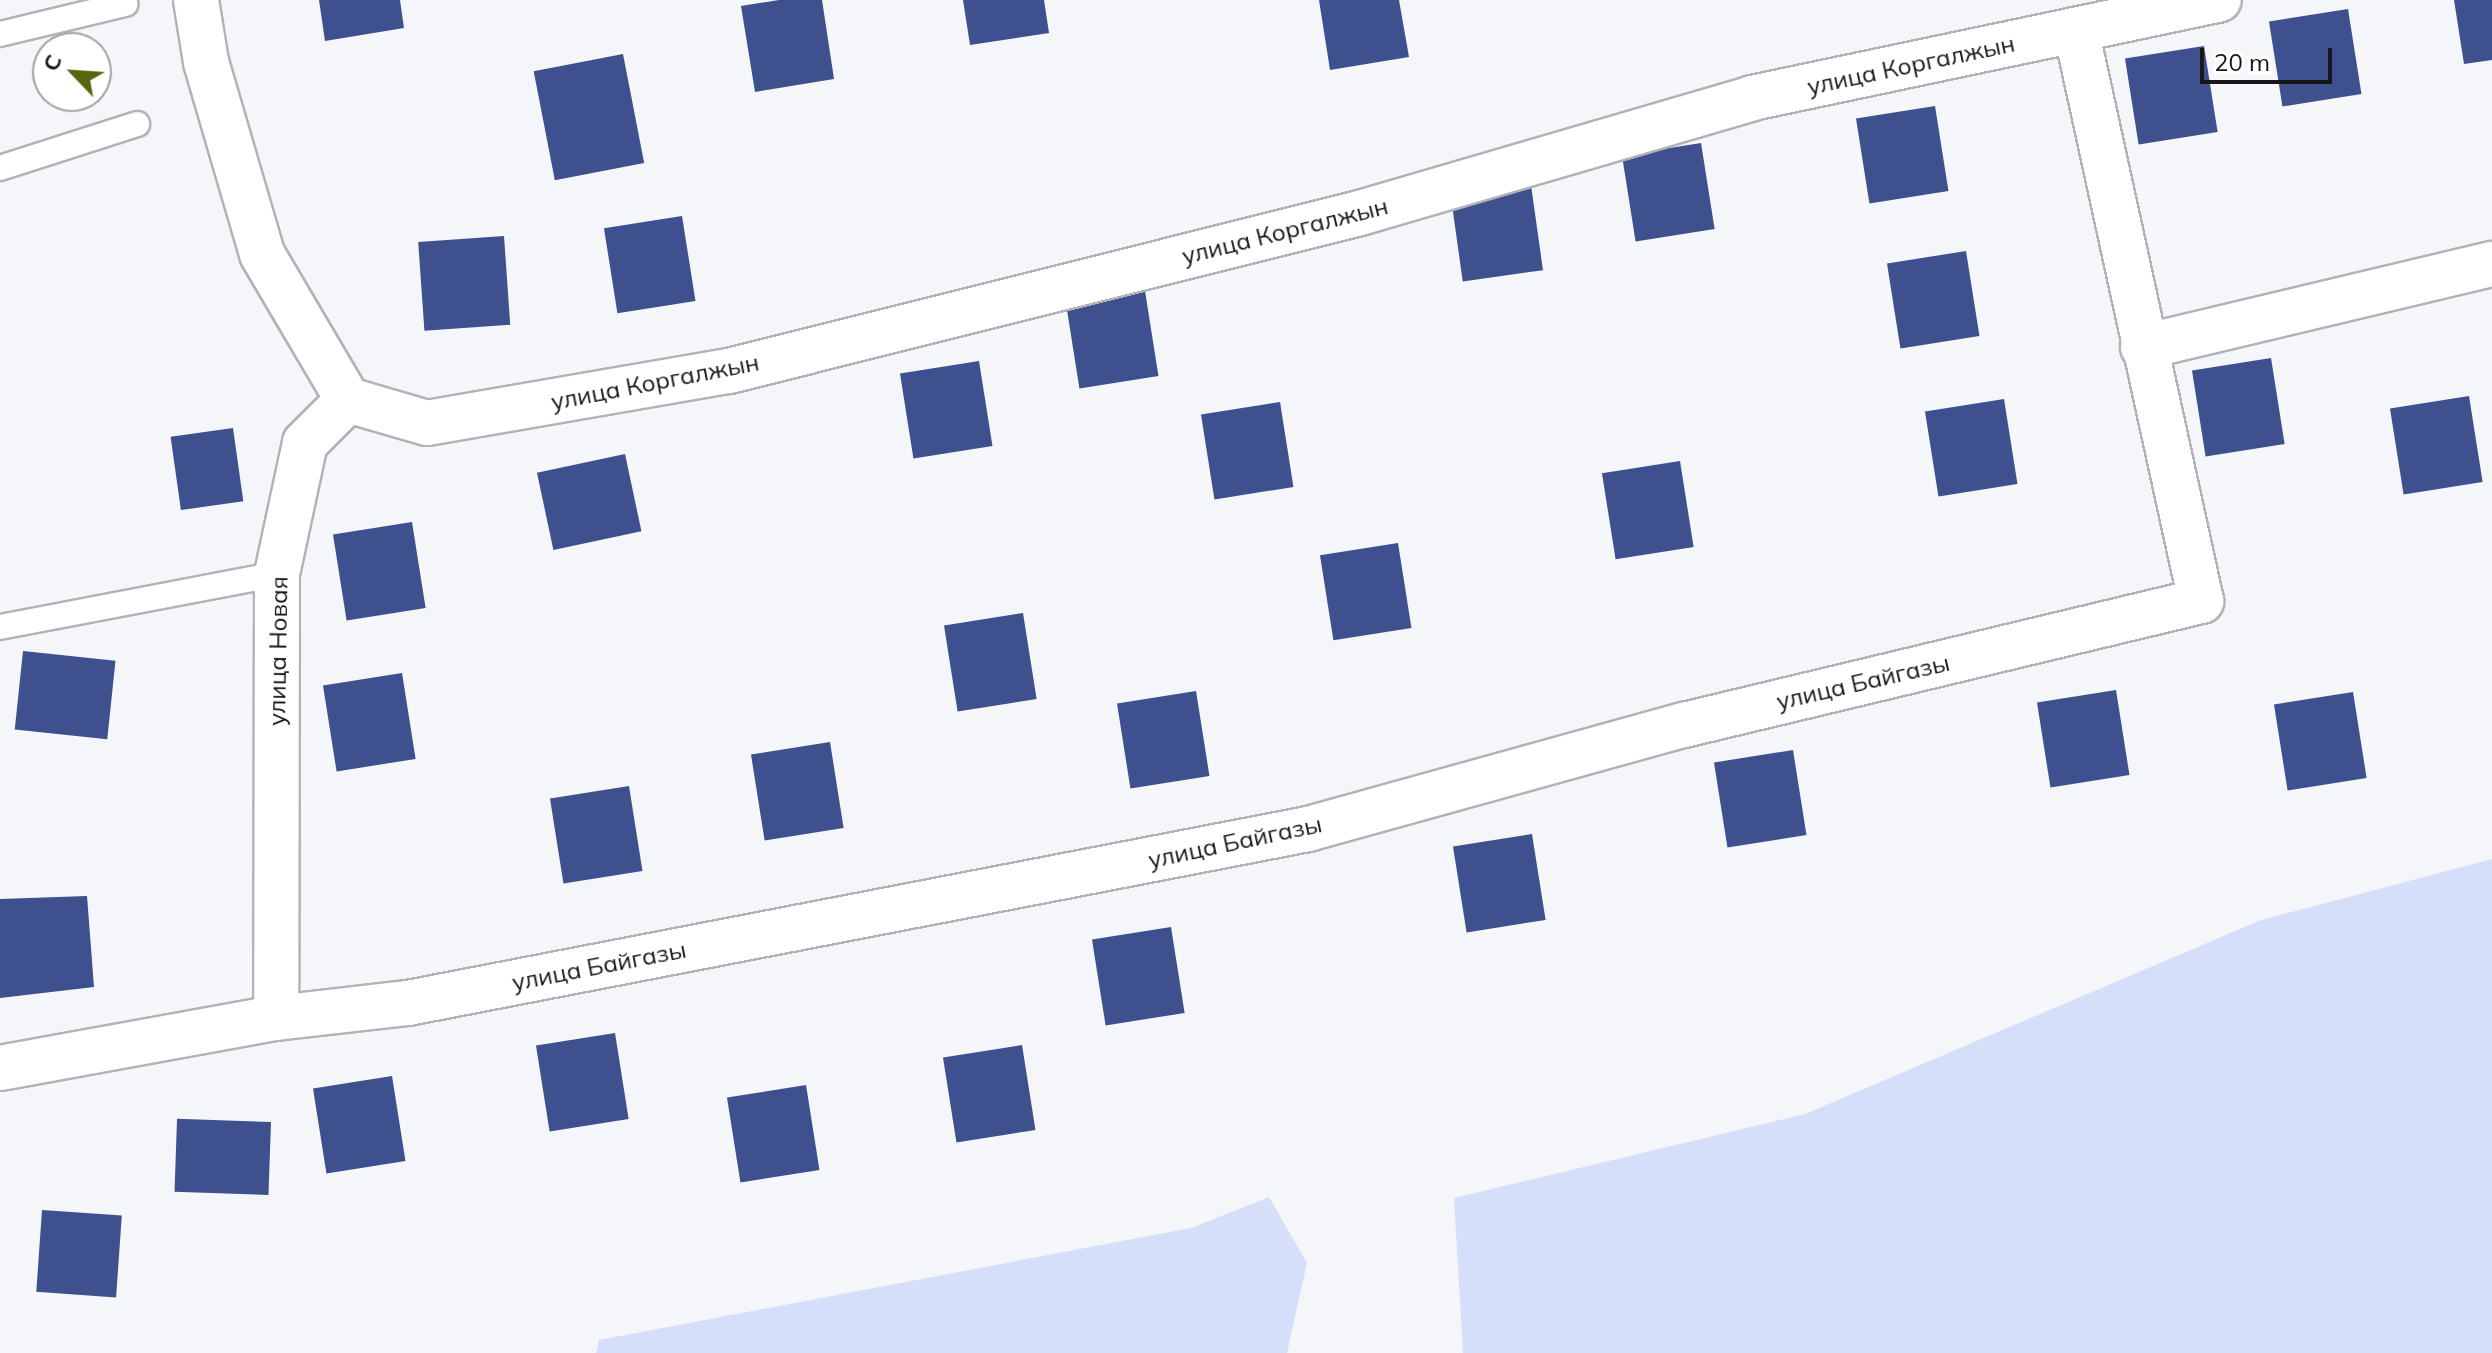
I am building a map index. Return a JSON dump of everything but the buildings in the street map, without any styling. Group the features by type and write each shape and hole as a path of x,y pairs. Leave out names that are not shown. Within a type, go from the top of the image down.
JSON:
{"street":[{"path":"196,0 206,62 262,254 348,400"},
{"name":"улица Коргалжын","path":"348,400 427,423 729,371 1360,213 1752,98 2219,0"},
{"name":"улица Байгазы","path":"0,1068 276,1018 408,1003 1308,829 1684,725 2201,601 2076,30"},
{"path":"2143,347 2492,264"},
{"name":"улица Новая","path":"276,1018 277,574 305,443 348,400"}],"lane":[{"path":"0,34 125,4"},
{"path":"0,168 137,124"},
{"path":"0,627 277,574"}],"shaded area":[{"path":"2492,859 2492,1353 1463,1353 1454,1198 1805,1114 2261,920"},
{"path":"1269,1197 1307,1263 1287,1353 596,1353 599,1340 1191,1228"}]}
